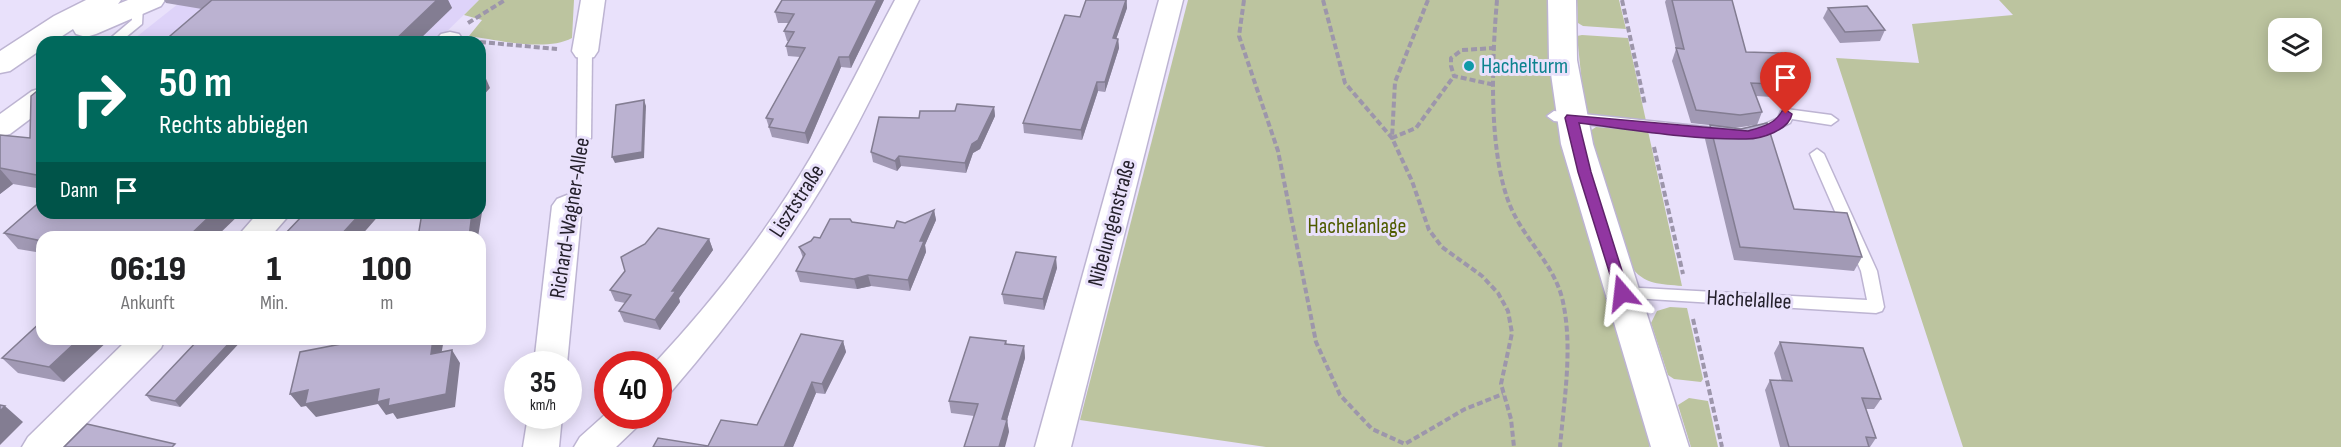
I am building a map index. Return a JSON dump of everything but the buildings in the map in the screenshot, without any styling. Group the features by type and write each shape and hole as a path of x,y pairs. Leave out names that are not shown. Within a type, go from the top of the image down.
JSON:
{"street":[{"path":"0,58 64,0"},
{"path":"42,36 107,0"},
{"name":"Richard-Wagner-Allee","path":"585,51 593,0"},
{"name":"Lisztstraße","path":"672,367 728,303 808,186 841,130 907,0"},
{"name":"Nibelungenstraße","path":"1053,447 1171,0"},
{"path":"1562,0 1563,117 1584,172 1670,447"},
{"path":"68,36 144,3"},
{"path":"0,65 36,40"},
{"path":"0,65 36,50"},
{"path":"0,127 36,101"},
{"path":"0,135 32,141"},
{"name":"Richard-Wagner-Allee","path":"551,351 567,206"},
{"path":"258,231 270,219"},
{"path":"40,447 143,345"},
{"path":"542,447 544,429"},
{"path":"592,447 612,429"}],"lane":[{"path":"119,36 138,21 144,3"},
{"name":"Richard-Wagner-Allee","path":"584,138 585,51"},
{"path":"1563,117 1650,128 1749,135 1771,128 1785,120 1786,114 1830,120"},
{"name":"Hachelallee","path":"1622,293 1876,307 1869,271 1817,154"}],"path":[{"path":"453,36 474,17 505,0"},
{"path":"1244,0 1239,36 1278,151 1316,342 1340,395 1372,429 1405,444 1456,416 1470,405 1503,394"},
{"path":"1323,0 1345,83 1392,138 1412,181 1429,230 1442,247 1482,276 1498,293 1508,311 1512,333 1502,372 1503,394 1511,419 1514,447"},
{"path":"1392,138 1395,82 1428,0"},
{"path":"1497,0 1495,48 1498,146 1505,191 1510,205 1550,266 1563,299 1566,316 1568,355 1560,447"},
{"path":"1622,0 1722,447"},
{"path":"486,43 585,51"},
{"path":"1454,76 1450,64 1459,51 1471,47 1495,48"},
{"path":"1392,138 1416,128 1454,76"},
{"path":"1454,76 1496,85"},
{"name":"Richard-Wagner-Allee","path":"567,206 579,178 584,138"}],"shaded area":[{"path":"183,0 479,0 442,36 138,36"}],"green space":[{"path":"479,0 574,0 572,38 549,44 536,45 486,39 486,36 469,36 482,20 464,15"},
{"name":"Hachelanlage","path":"1188,0 1551,0 1652,439 1649,447 1266,447 1080,420"},
{"path":"1577,0 1619,0 1626,29 1583,26 1578,23"},
{"path":"1999,0 2341,0 2341,447 1963,447 1836,58 1919,63 1912,24 2013,15"},
{"path":"1577,36 1628,38 1646,121 1595,117 1585,112"},
{"path":"1596,127 1648,131 1682,286 1647,280 1631,266 1597,161 1590,131"},
{"path":"1670,307 1687,308 1703,379 1701,382 1674,379 1668,375 1651,323 1657,311"},
{"path":"1689,398 1708,401 1718,447 1691,447 1678,405"}],"place":[{"name":"Hachelturm","path":"1469,66"}],"route":[{"path":"1622,293 1584,172 1571,118 1678,131 1749,135 1771,128 1785,120 1786,114"}]}
